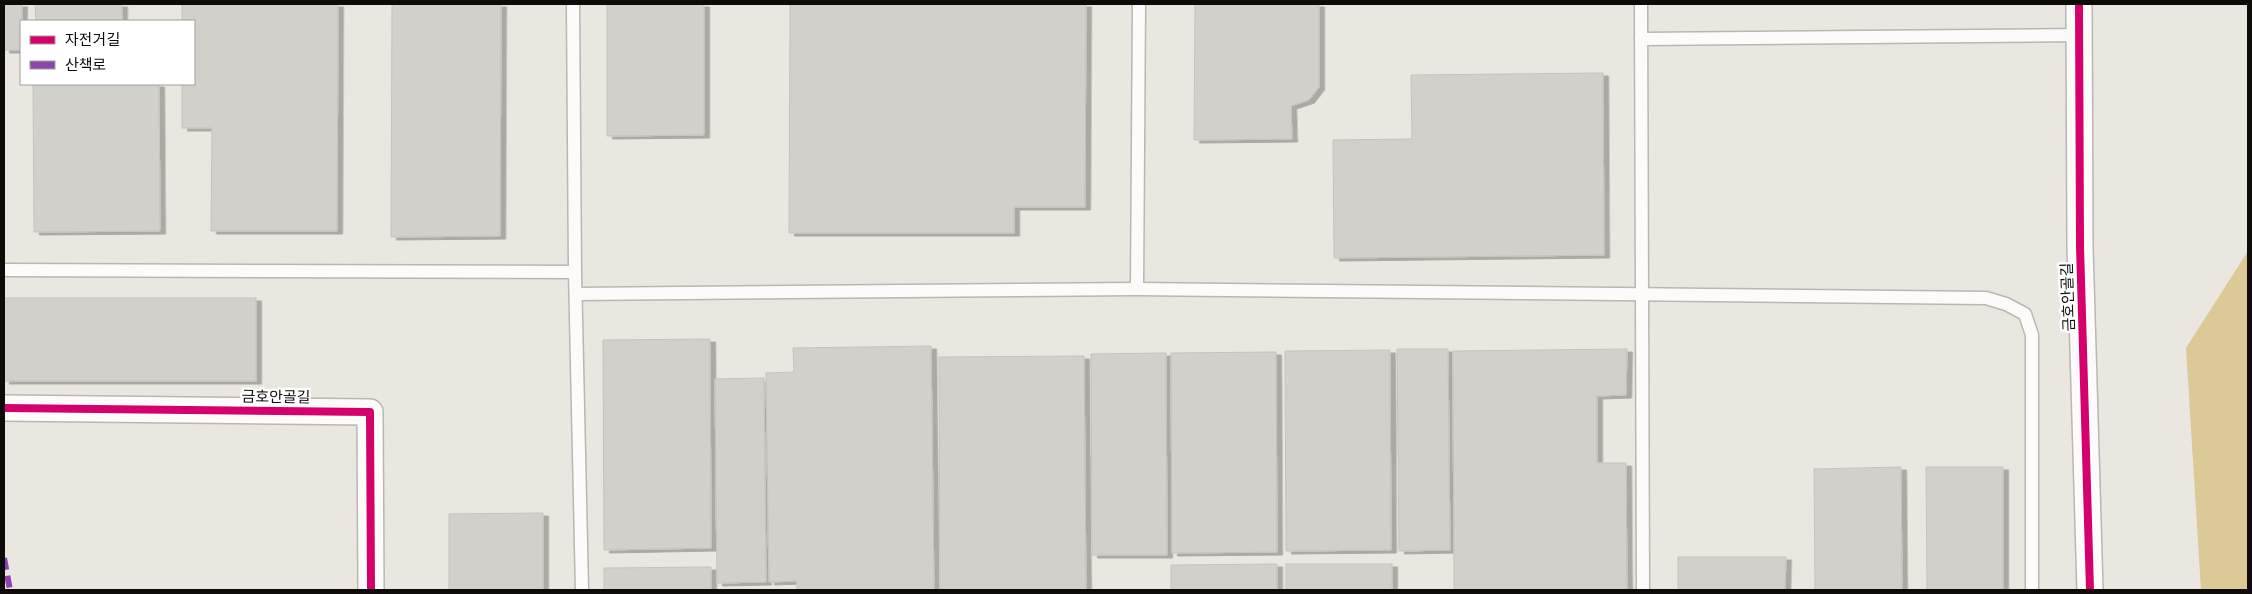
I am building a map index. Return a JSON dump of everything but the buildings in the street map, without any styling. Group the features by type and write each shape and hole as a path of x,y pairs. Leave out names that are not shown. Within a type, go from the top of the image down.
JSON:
{"street":[{"name":"금호안골길","path":"2079,4 2080,246 2090,590"},
{"name":"금호안골길","path":"4,408 370,412 371,590"}],"lane":[{"path":"573,4 575,272 582,590"},
{"path":"1137,289 1139,4"},
{"path":"1641,4 1643,590"},
{"path":"1641,39 2079,35"},
{"path":"4,270 575,272"},
{"path":"576,294 1137,289 1986,298 2006,304 2025,314 2032,335 2032,590"}],"shaded area":[{"path":"2248,251 2248,590 2201,590 2186,348"}],"marked path":[{"path":"4,558 10,590"}],"cycle path":[{"path":"2079,4 2080,246 2090,590"},
{"path":"4,408 370,412 371,590"}]}
